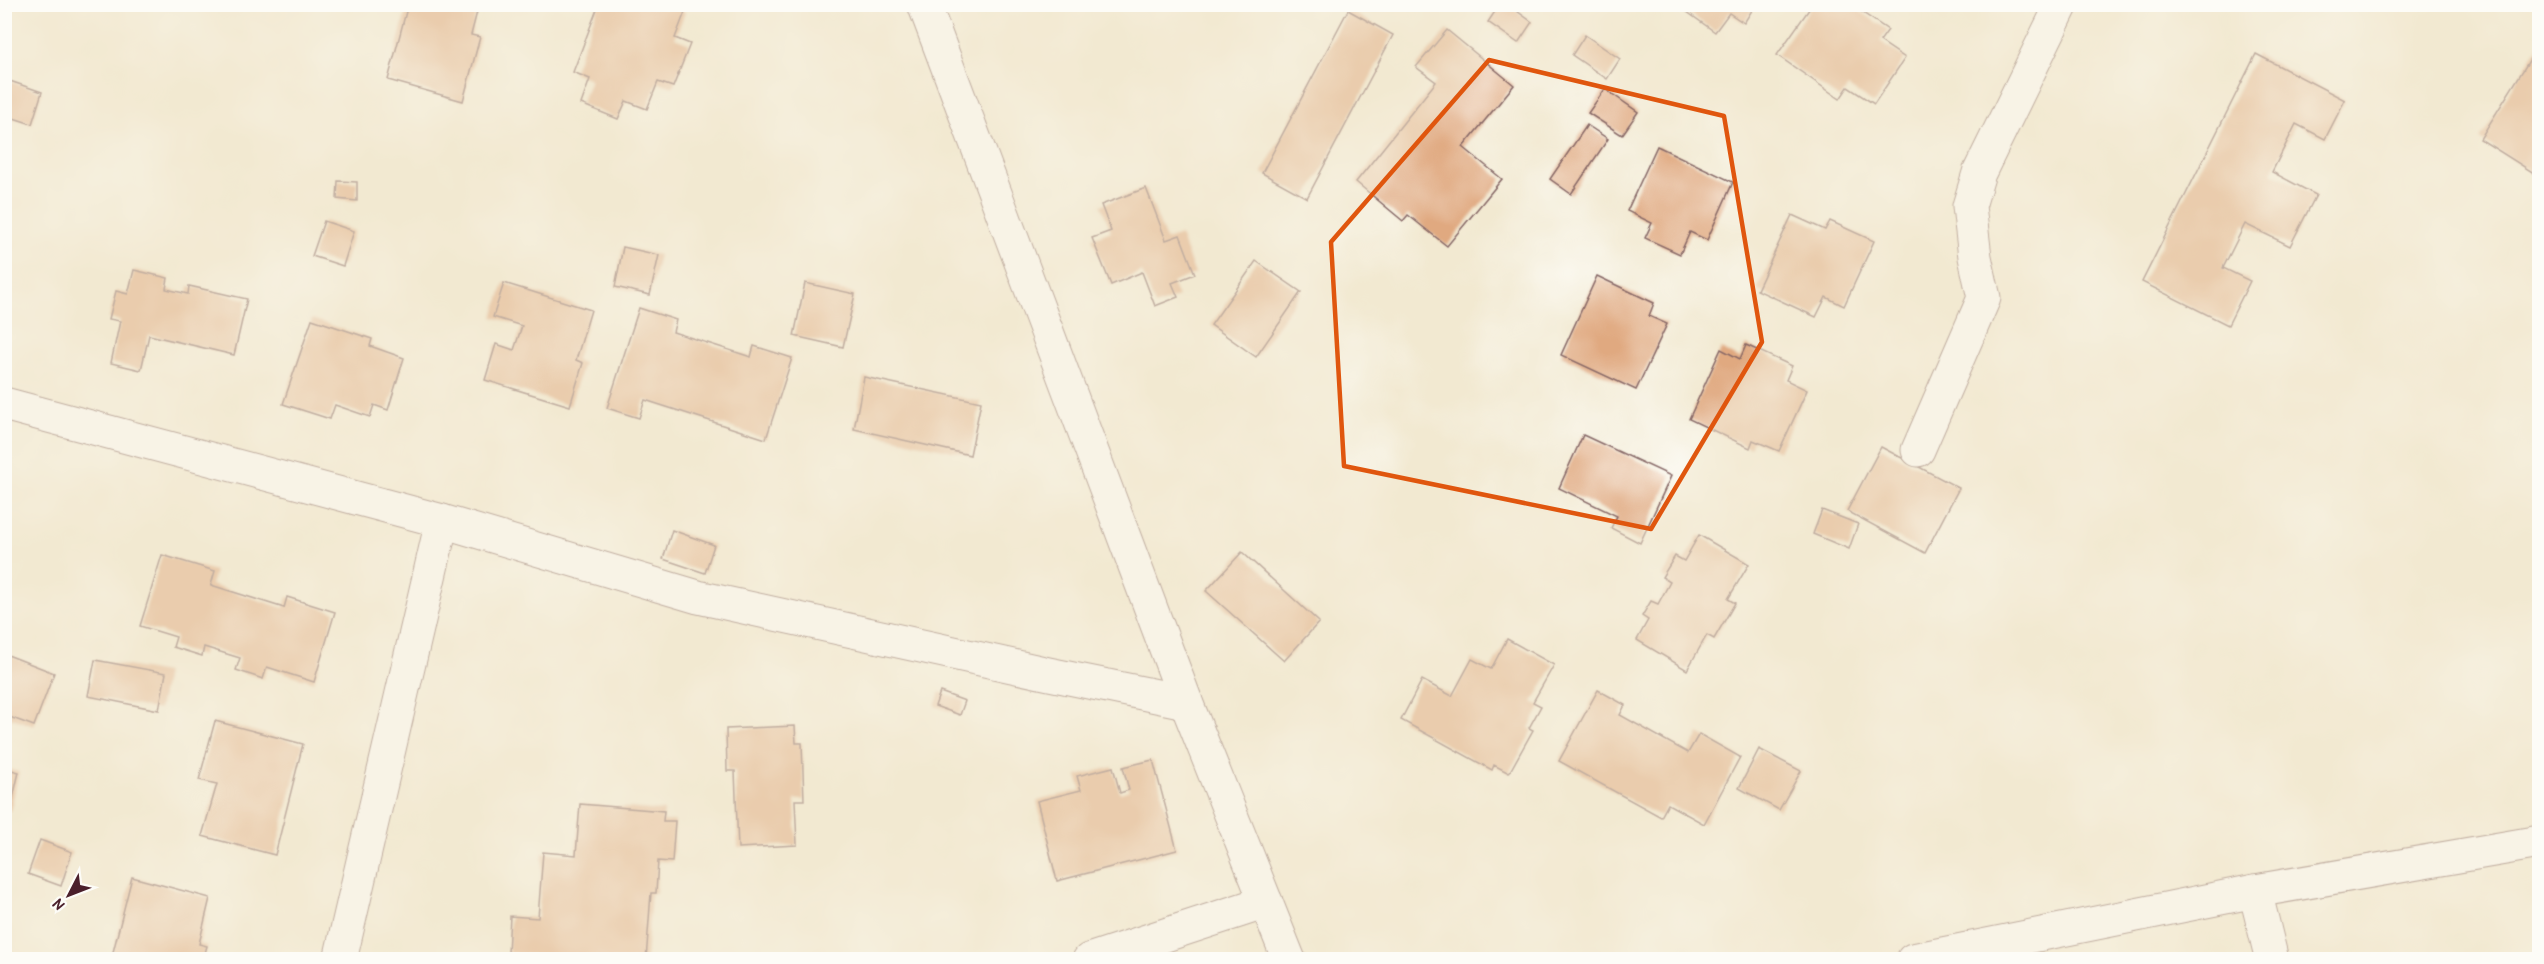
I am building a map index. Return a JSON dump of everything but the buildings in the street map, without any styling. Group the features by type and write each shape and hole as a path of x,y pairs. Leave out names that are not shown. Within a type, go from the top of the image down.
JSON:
{"street":[{"path":"924,4 1186,702 1289,960"},
{"path":"1918,450 1984,298 1975,257 1969,206 1979,172 2062,4"},
{"path":"4,404 442,521 698,597 1186,702"},
{"path":"340,960 442,521"},
{"path":"1913,960 2255,891 2540,842"},
{"path":"2255,891 2272,960"},
{"path":"1089,960 1266,902"}],"highlighted area":[{"path":"1489,60 1724,116 1762,342 1651,529 1344,466 1331,242"}]}
